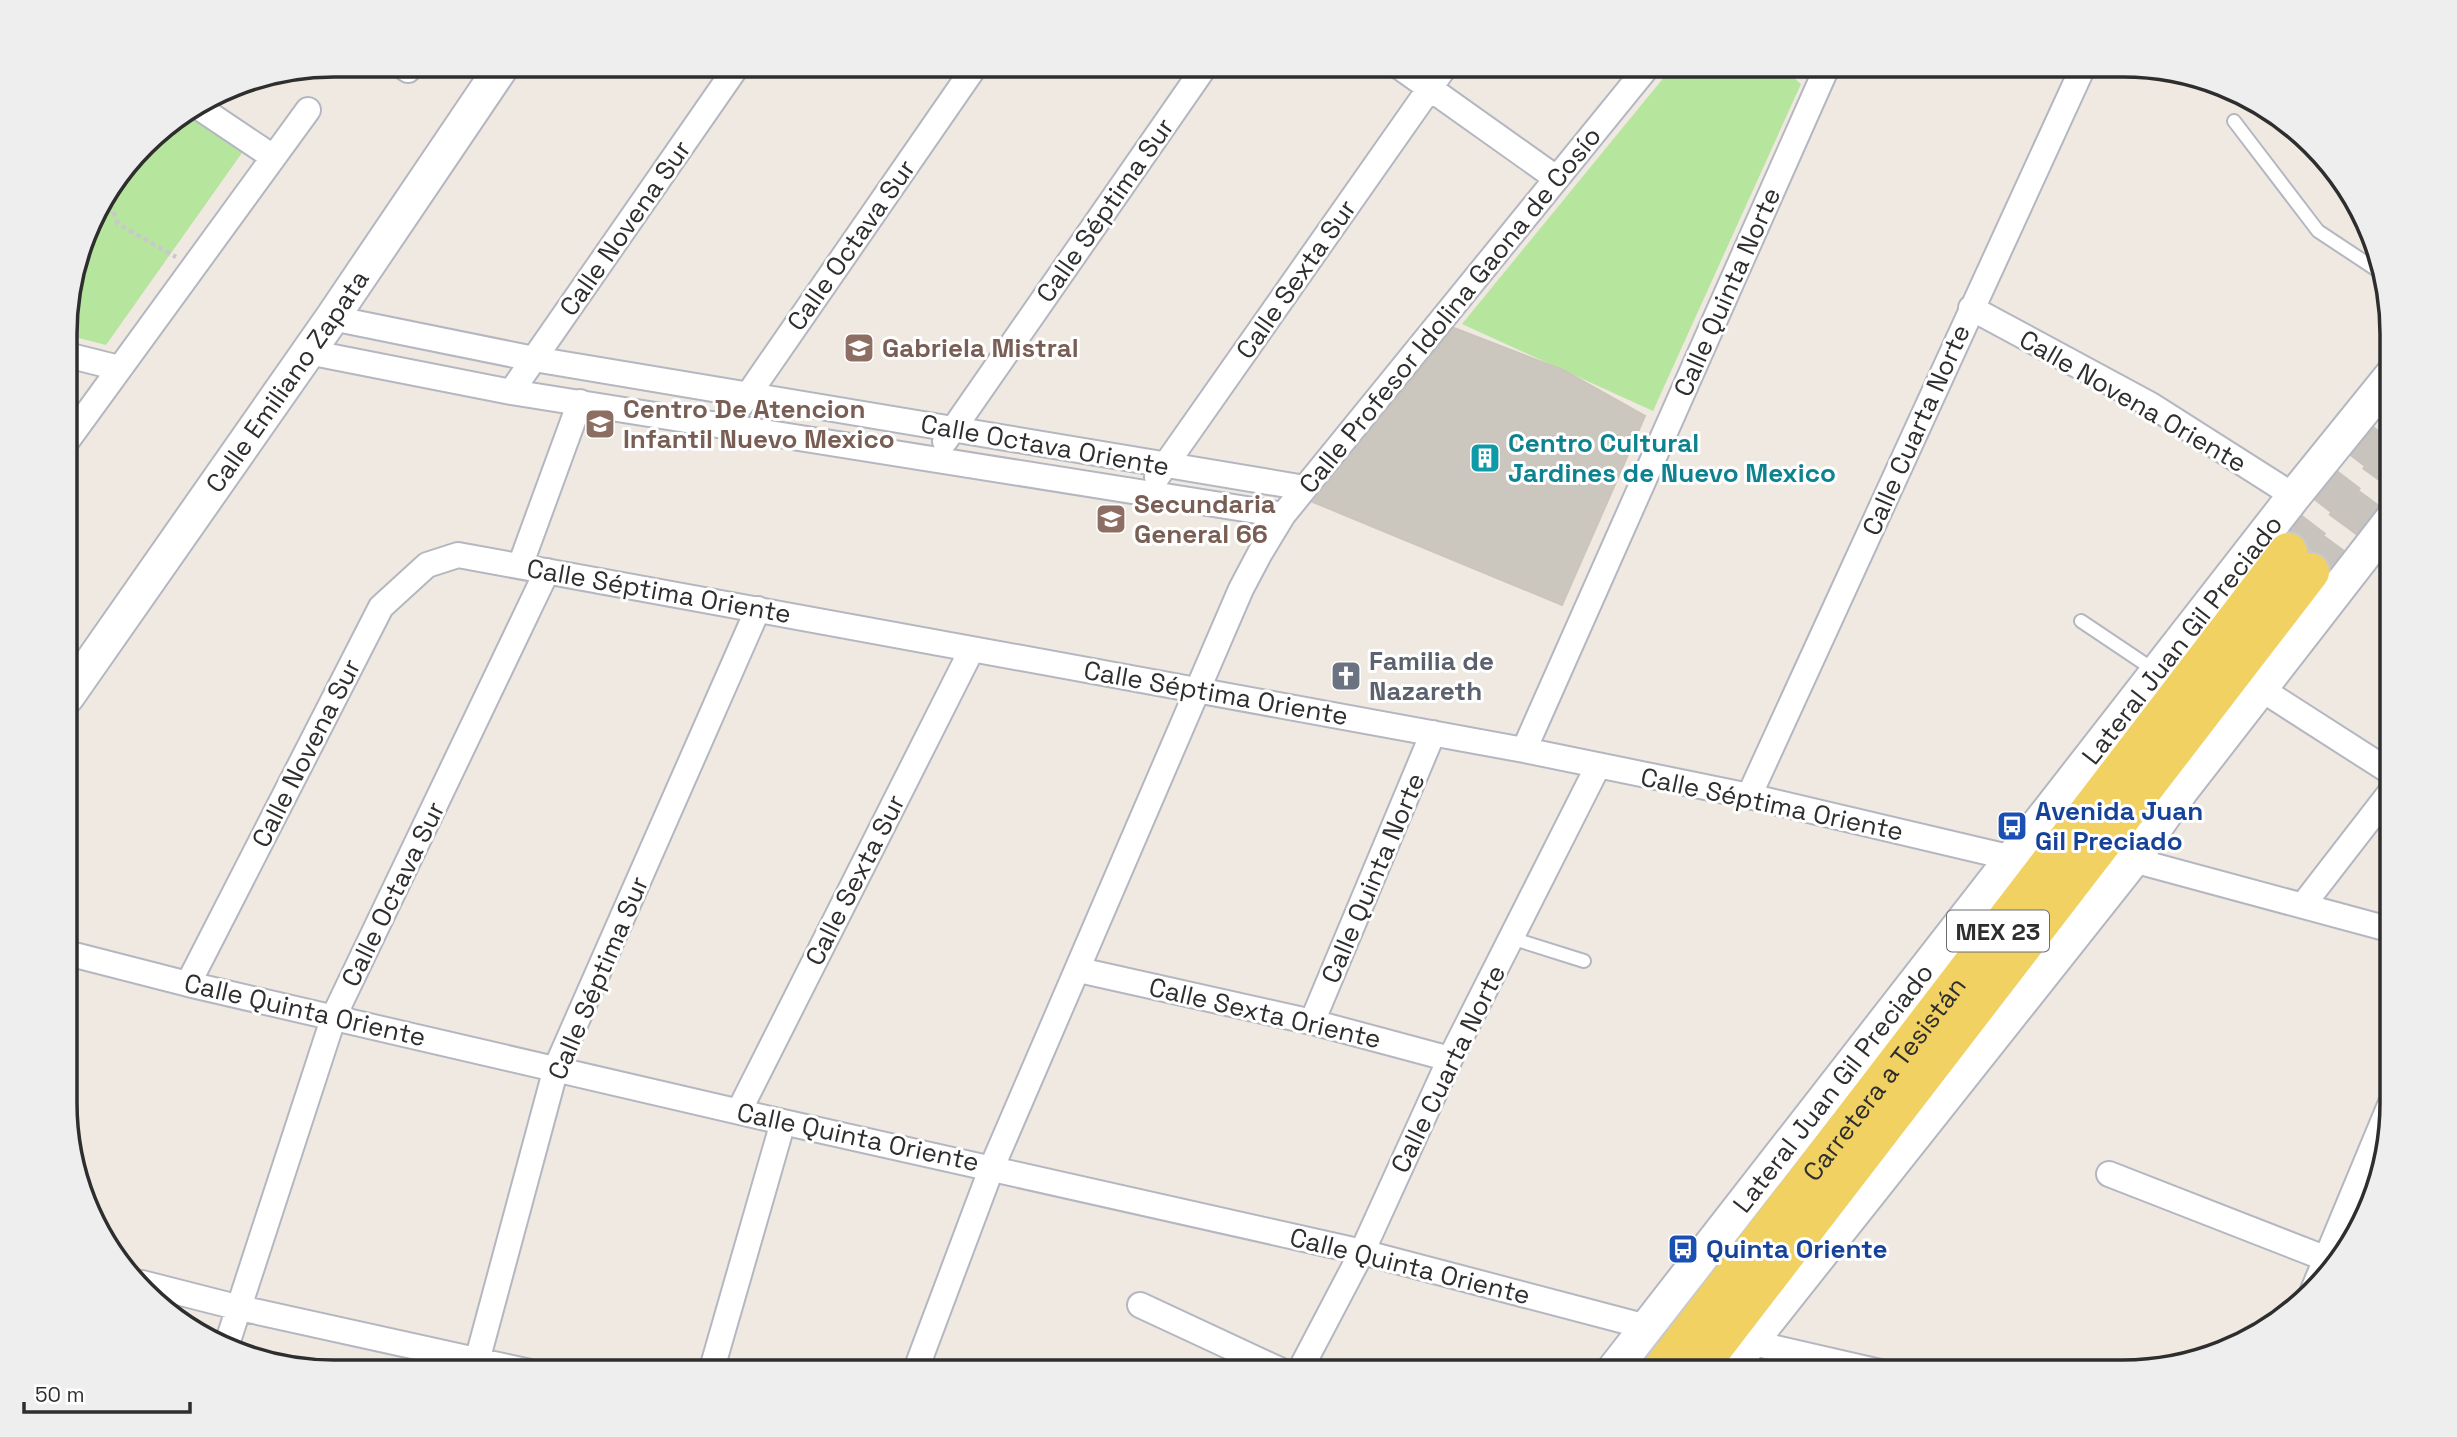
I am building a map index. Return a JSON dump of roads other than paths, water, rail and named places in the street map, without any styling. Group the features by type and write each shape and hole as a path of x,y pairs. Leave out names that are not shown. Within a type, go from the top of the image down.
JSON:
{"main road":[{"name":"Calle Emiliano Zapata","path":"77,683 495,77"},
{"name":"Lateral Juan Gil Preciado","path":"1621,1360 2294,496 2380,390"},
{"path":"1736,1360 2133,860 2181,791 2380,534"},
{"name":"Carretera a Tesistán","path":"1669,1360 2299,562 1704,1360"}],"street":[{"name":"Calle Novena Sur","path":"511,392 730,77"},
{"name":"Calle Octava Sur","path":"727,426 968,77"},
{"name":"Calle Séptima Sur","path":"933,459 1198,77"},
{"path":"1414,77 1556,178"},
{"name":"Calle Sexta Sur","path":"1146,493 1438,77"},
{"name":"Calle Profesor Idolina Gaona de Cosío","path":"920,1360 992,1167 1241,589 1259,553 1283,515 1639,77"},
{"name":"Calle Quinta Norte","path":"1524,750 1823,77"},
{"name":"Calle Cuarta Norte","path":"1749,796 2078,77"},
{"path":"77,427 308,110"},
{"path":"205,111 273,157"},
{"name":"Calle Novena Oriente","path":"1971,308 2151,405 2294,496"},
{"name":"Calle Octava Oriente","path":"331,318 534,359 1305,488"},
{"name":"Calle Octava Oriente","path":"307,352 511,392 1283,515"},
{"path":"77,358 119,368"},
{"path":"520,566 580,402"},
{"name":"Calle Novena Sur","path":"188,984 381,607 427,565 458,555"},
{"name":"Calle Séptima Oriente","path":"458,555 1524,750 1749,796 2012,858"},
{"name":"Calle Octava Sur","path":"229,1338 334,1016 547,571"},
{"name":"Calle Séptima Sur","path":"477,1360 556,1068 758,610"},
{"name":"Calle Sexta Sur","path":"739,1111 972,649"},
{"path":"2260,689 2380,765"},
{"name":"Calle Quinta Norte","path":"1312,1022 1433,733"},
{"name":"Calle Cuarta Norte","path":"1305,1360 1362,1252 1450,1059 1598,766"},
{"path":"2303,905 2380,806"},
{"path":"2133,860 2380,927"},
{"name":"Calle Quinta Oriente","path":"77,956 188,984 783,1122 1362,1252 1647,1327"},
{"name":"Calle Sexta Oriente","path":"1079,970 1312,1022 1450,1059"},
{"path":"714,1360 783,1122"},
{"path":"2109,1174 2327,1259 2378,1134"},
{"path":"153,1286 473,1360"},
{"path":"1140,1305 1258,1360"},
{"path":"1749,1342 1828,1360"}],"lane":[{"path":"2234,121 2318,231 2371,266"},
{"path":"2081,621 2157,672"},
{"path":"1511,938 1584,961"}],"tunnel":[{"path":"2288,552 2380,433"},
{"path":"2310,572 2380,476"}],"place":[{"name":"Gabriela Mistral","path":"859,348"},
{"name":"Centro De Atencion Infantil Nuevo Mexico","path":"600,424"},
{"name":"Centro Cultural Jardines de Nuevo Mexico","path":"1485,458"},
{"name":"Secundaria General 66","path":"1111,519"},
{"name":"Familia de Nazareth","path":"1346,676"},
{"name":"Avenida Juan Gil Preciado","path":"2012,826"},
{"name":"Quinta Oriente","path":"1683,1249"}]}
